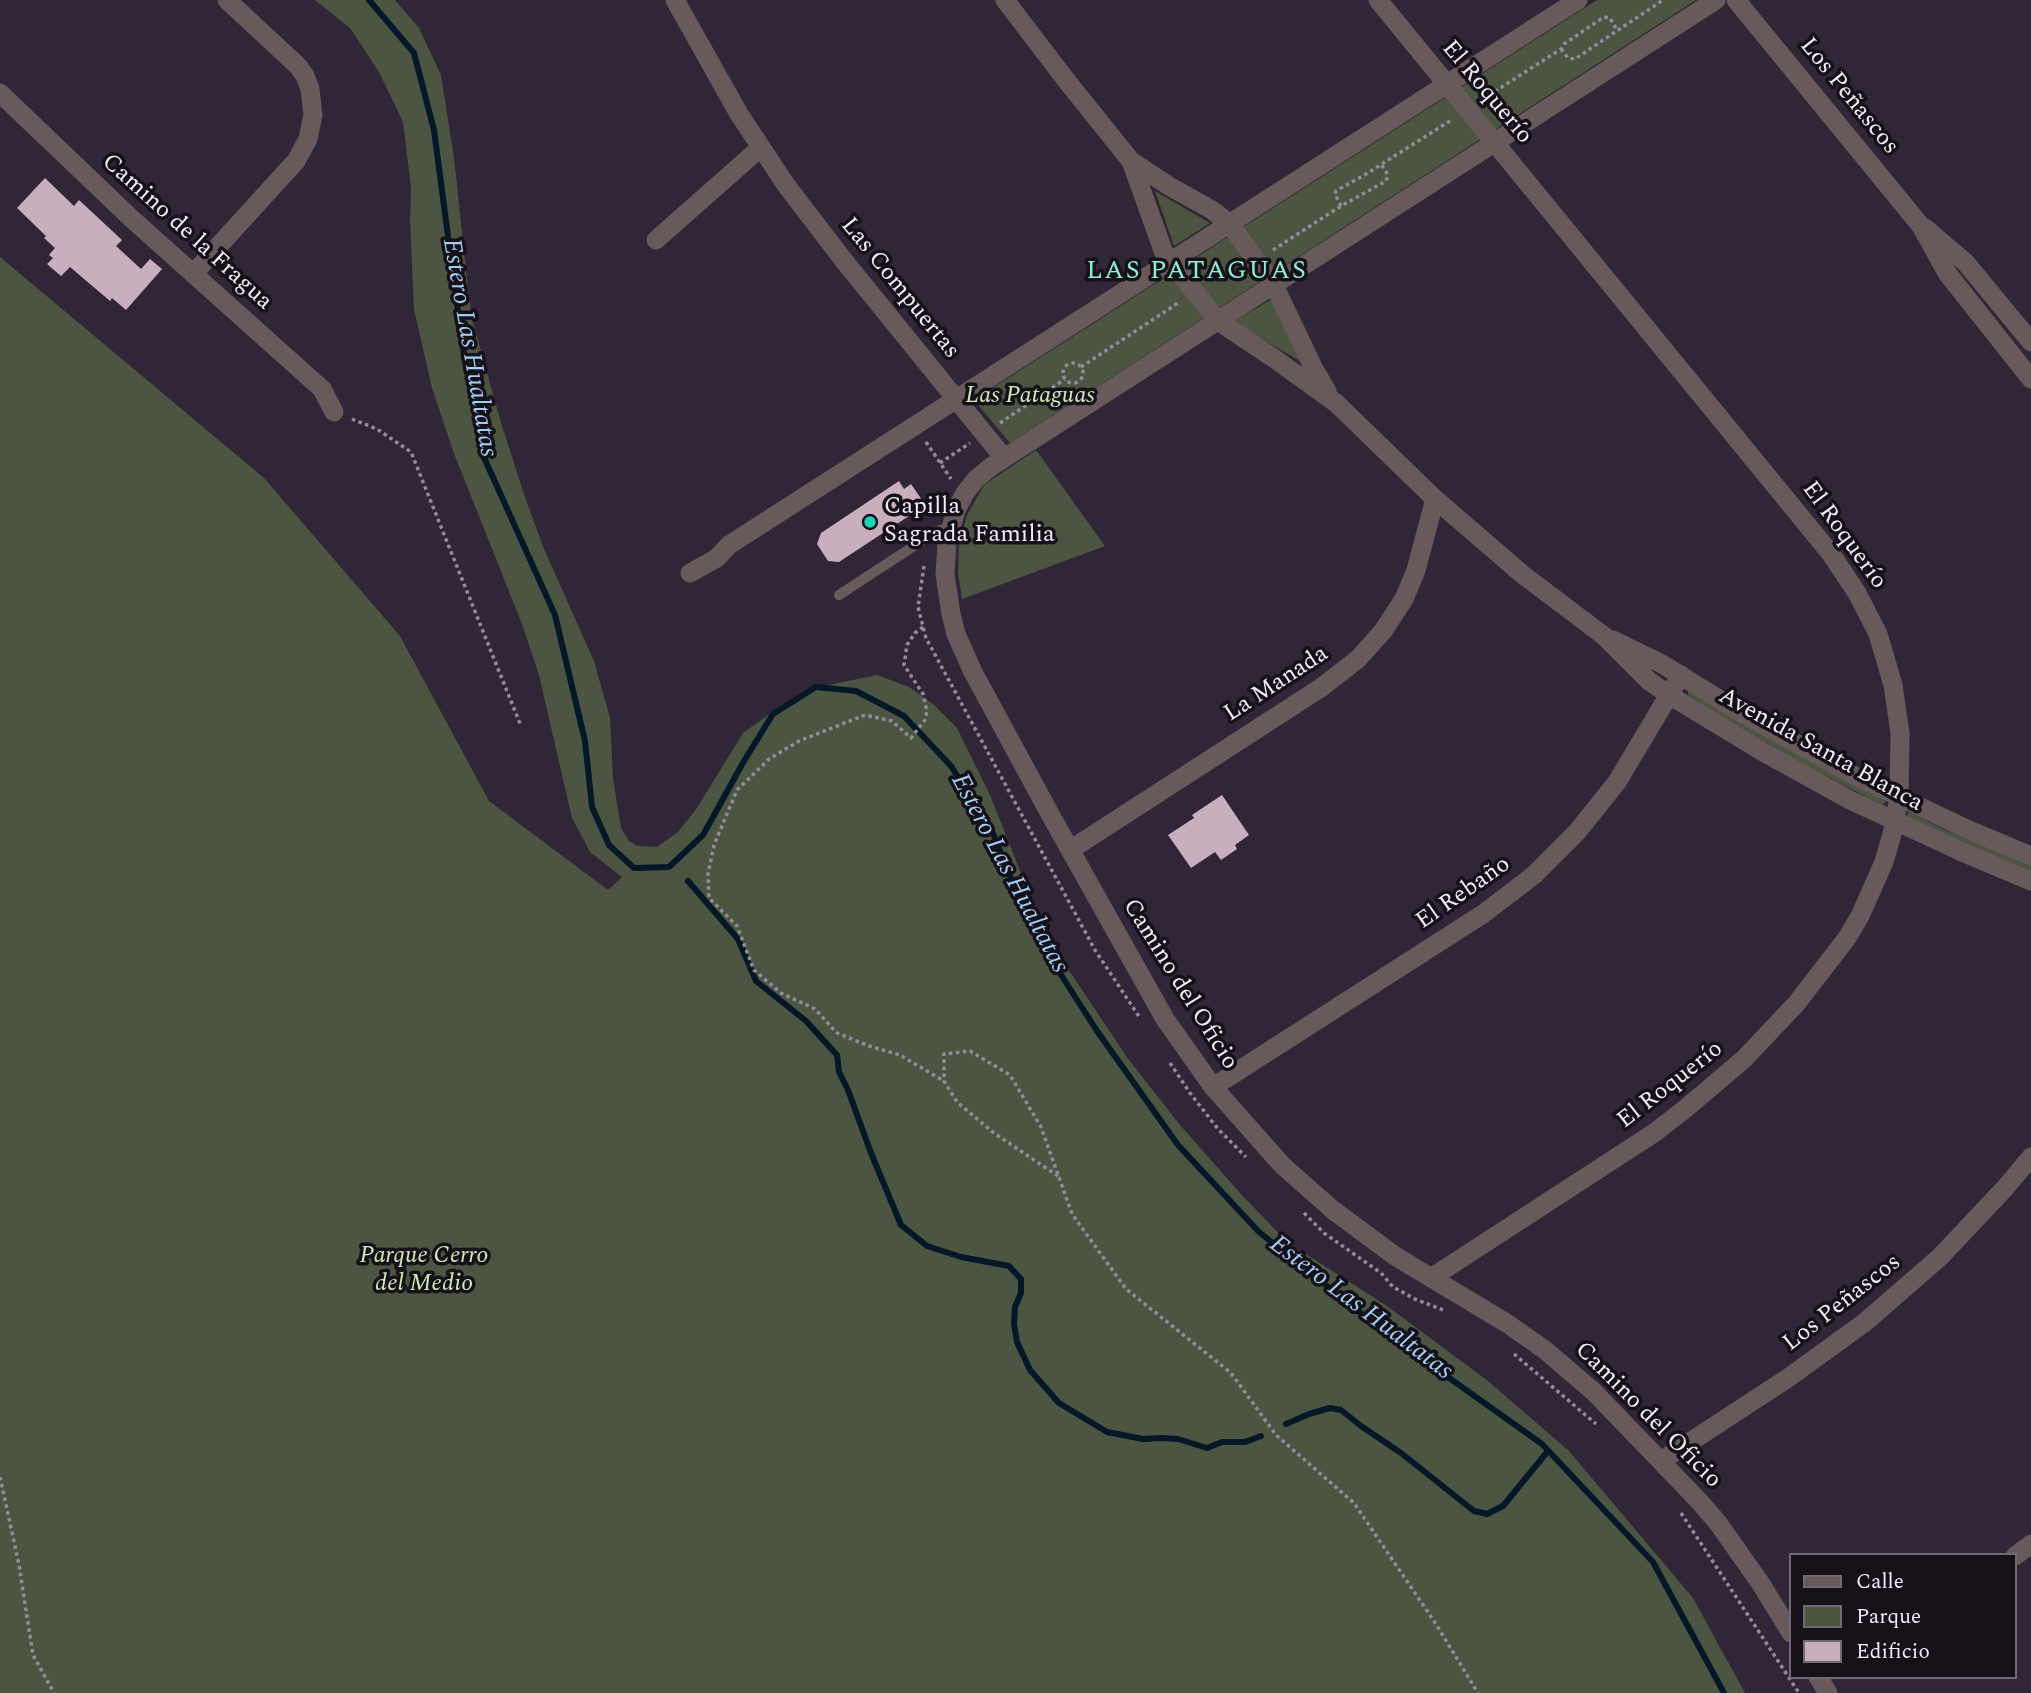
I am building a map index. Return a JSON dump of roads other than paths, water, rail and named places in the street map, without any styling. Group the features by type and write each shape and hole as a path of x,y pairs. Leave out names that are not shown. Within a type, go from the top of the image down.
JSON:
{"street":[{"path":"193,274 296,161 308,139 313,116 310,89 298,66 227,0"},
{"name":"Las Compuertas","path":"675,0 760,148 815,224 1004,458"},
{"name":"Avenida Santa Blanca","path":"1005,0 1131,161 1169,187 1212,210 1230,224 1274,285 1314,369 1336,403"},
{"name":"El Roquerío","path":"1377,0 1846,575 1878,634 1893,685 1900,733 1899,798 1884,862 1847,938 1797,1004 1744,1059 1685,1110 1431,1278"},
{"path":"690,573 717,558 729,545 1578,0"},
{"name":"Camino del Oficio","path":"1716,0 984,472 965,494 951,528 945,574 956,634 973,672 1165,1018 1213,1087 1262,1144 1307,1188 1360,1231 1508,1324 1545,1350 1594,1392 1718,1523 1790,1631"},
{"name":"Los Peñascos","path":"1736,0 1921,226 1947,273 2031,379"},
{"name":"Camino de la Fragua","path":"0,93 132,219 323,389 334,412"},
{"path":"656,240 760,148"},
{"name":"Avenida Santa Blanca","path":"1131,161 1160,243 1170,263 1218,321 1336,403 1435,499 1522,574 1604,636 1642,675 1669,695 1794,770 1895,822 2031,881"},
{"name":"Los Peñascos","path":"1921,226 1966,263 2031,342"},
{"name":"La Manada","path":"1070,850 1322,687 1358,659 1382,631 1404,598 1416,570 1435,499"},
{"name":"Avenida Santa Blanca","path":"1604,636 1899,798 2031,856"},
{"name":"El Rebaño","path":"1213,1087 1483,914 1534,875 1597,808 1681,676"},
{"name":"Los Peñascos","path":"1661,1461 1788,1378 1864,1323 1940,1257 2031,1157"}],"lane":[{"path":"839,595 937,531 951,528"}],"waterway":[{"name":"Estero Las Hualtatas","path":"369,0 414,53 434,130 462,342 482,453 555,615 585,741 592,807 609,845 634,868 669,867 703,835 773,714 816,687 856,691 904,716 951,766 992,831 1031,928 1097,1031 1178,1145 1259,1232 1386,1333 1542,1444 1653,1562 1724,1693"},
{"path":"688,881 738,939 756,981 806,1021 837,1055 839,1072 901,1225 927,1246 961,1257 1009,1266 1021,1279 1021,1293 1015,1307 1017,1342 1030,1370 1059,1403 1107,1432 1143,1439 1178,1439 1207,1448 1222,1442 1245,1442 1261,1436"},
{"path":"1286,1424 1330,1408 1341,1410 1474,1511 1487,1514 1503,1506 1548,1451"}],"place":[{"name":"Capilla Sagrada Familia","path":"870,522"}],"district":[{"name":"LAS PATAGUAS","path":"1197,273"}],"park label":[{"name":"Las Pataguas","path":"1030,397"},
{"name":"Parque Cerro del Medio","path":"424,1271"}]}
